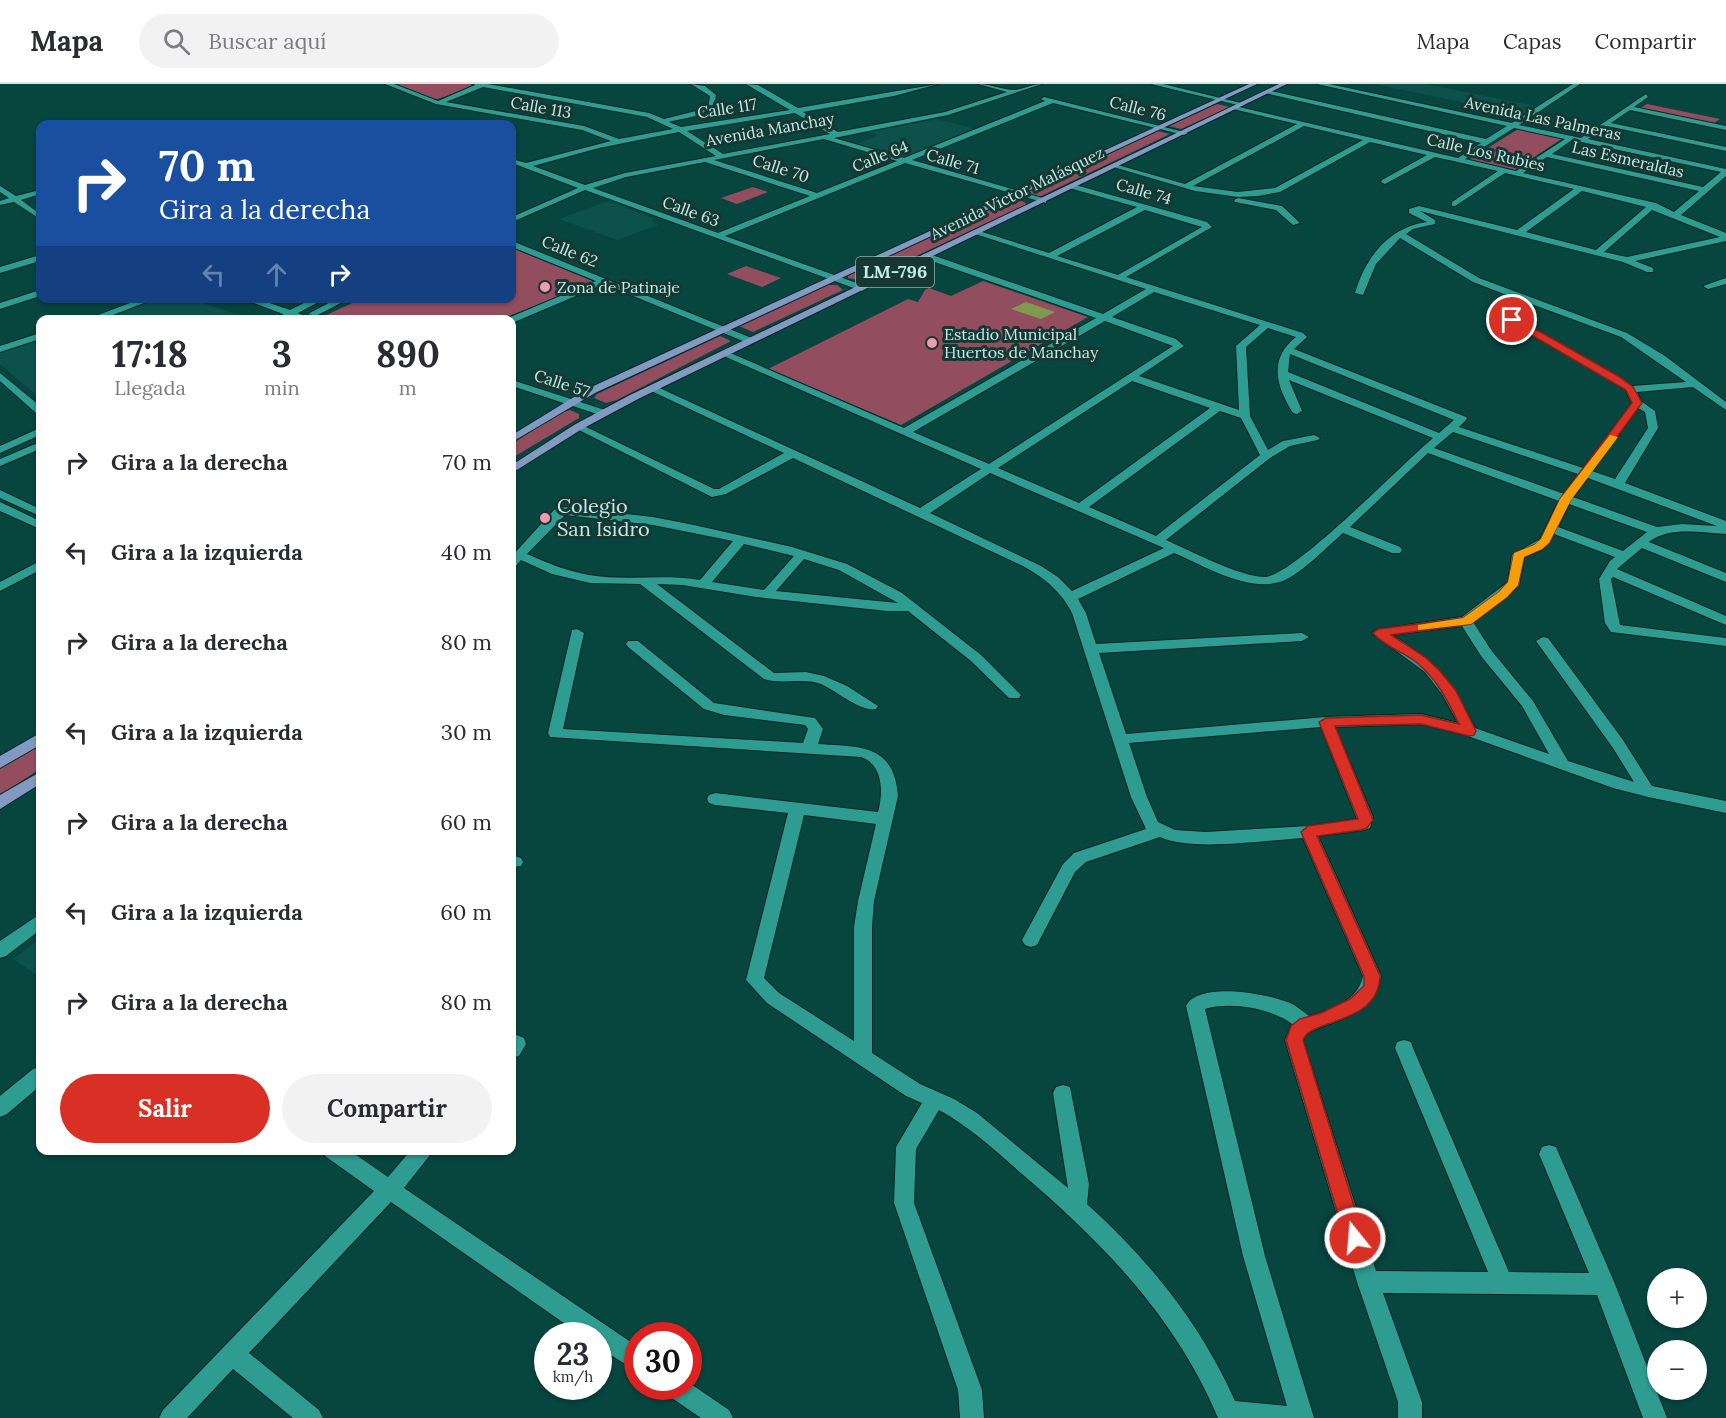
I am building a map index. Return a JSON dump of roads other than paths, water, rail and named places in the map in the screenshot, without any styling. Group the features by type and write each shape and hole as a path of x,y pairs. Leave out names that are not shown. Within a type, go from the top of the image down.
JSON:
{"main road":[{"name":"Avenida Victor Malásquez","path":"516,436 571,402 723,329 1254,84"},
{"name":"Avenida Victor Malásquez","path":"516,467 604,412 1284,84"},
{"path":"0,763 36,740"},
{"path":"0,803 36,780"}],"street":[{"name":"Calle 113","path":"393,84 438,103 591,130 620,141"},
{"path":"665,121 706,110 712,104 713,95 710,91 694,84"},
{"path":"748,84 832,131"},
{"name":"Calle 117","path":"525,166 620,141 796,111 935,84"},
{"name":"Calle 76","path":"981,84 1184,133"},
{"name":"Avenida Manchay","path":"560,189 626,168 932,111 1020,84"},
{"name":"Avenida Manchay","path":"516,218 584,188 636,172 701,159 717,152 820,136 832,131 946,114 1039,84"},
{"name":"Calle Los Rubies","path":"1154,84 1221,99 1303,124 1653,205 1726,237"},
{"name":"Avenida Las Palmeras","path":"1320,84 1726,172"},
{"path":"1459,160 1577,84"},
{"path":"438,103 479,85 637,112 665,121 717,152"},
{"path":"1267,92 1488,142"},
{"path":"1582,140 1646,96"},
{"path":"559,105 569,101"},
{"name":"Calle 64","path":"717,236 1052,101"},
{"path":"1629,108 1726,128"},
{"path":"531,119 540,114"},
{"path":"1186,186 1303,124"},
{"path":"1606,124 1726,148"},
{"name":"Calle 71","path":"820,136 1043,201"},
{"path":"1518,173 1571,138"},
{"path":"1186,186 1239,194 1269,193 1370,139"},
{"path":"1385,182 1434,154"},
{"name":"Las Esmeraldas","path":"1546,155 1705,190"},
{"name":"Calle 70","path":"701,159 818,196"},
{"name":"Calle 63","path":"516,163 862,288"},
{"path":"1114,166 1207,193 1279,208 1296,223"},
{"path":"1455,204 1505,170"},
{"path":"1676,215 1726,172"},
{"name":"Calle 74","path":"1072,186 1208,226 1119,278"},
{"path":"0,188 36,214"},
{"path":"1519,233 1581,188"},
{"path":"0,203 36,193"},
{"path":"1596,254 1653,205"},
{"path":"1050,256 1144,207"},
{"path":"1360,293 1365,274 1374,257 1408,229 1431,224 1429,219 1412,211 1419,208 1626,260 1650,270"},
{"path":"976,232 1302,336 1288,350 1283,364 1288,391 1297,411"},
{"path":"1401,236 1467,276 1624,335 1661,358 1726,407"},
{"path":"1626,260 1726,237"},
{"name":"Calle 62","path":"516,246 751,341"},
{"path":"921,513 1179,345 926,256"},
{"path":"0,270 36,259"},
{"path":"516,318 604,281"},
{"path":"1708,286 1726,282"},
{"path":"905,432 1153,289"},
{"path":"0,306 36,294"},
{"path":"1524,299 1511,309 1512,320 1630,389 1637,403 1650,411 1653,428 1618,484"},
{"path":"90,315 124,303"},
{"path":"104,315 138,303"},
{"path":"259,303 291,314 312,303"},
{"path":"313,315 336,303"},
{"path":"1266,456 1245,416 1241,346 1267,324"},
{"path":"0,344 36,332"},
{"path":"0,349 36,337"},
{"path":"724,354 1157,541 1244,577 1270,581 1281,577 1341,528 1426,449 1461,420 1460,417 1288,350"},
{"path":"1284,374 1440,437"},
{"path":"0,376 36,408"},
{"path":"1131,377 1245,416"},
{"name":"Calle 57","path":"516,384 604,412"},
{"path":"1630,389 1695,384"},
{"path":"653,388 1041,570 1061,584 1079,613 1122,739 1139,797 1152,825 1173,836 1206,838 1308,832 1361,824 1366,820 1326,722"},
{"path":"1469,731 1450,691 1436,674 1421,660 1379,633 1466,621 1503,594 1514,583 1518,555 1538,547 1545,541 1566,499 1637,403"},
{"path":"1080,508 1218,407"},
{"path":"578,427 712,493 722,492 793,453"},
{"path":"1452,428 1618,484 1726,527"},
{"path":"0,450 36,433"},
{"path":"1260,445 1314,438"},
{"path":"1157,541 1266,456 1287,443"},
{"path":"0,463 36,447"},
{"path":"1426,449 1656,531 1726,527"},
{"path":"0,494 36,511"},
{"path":"0,506 36,523"},
{"path":"911,607 887,607 767,594 702,584 643,580 615,581 579,577 516,559 558,513 564,511 652,521 802,554 856,573 881,586 911,607 976,658 1014,695"},
{"path":"1341,528 1396,550"},
{"path":"1551,529 1624,556"},
{"path":"1656,531 1614,564 1605,579 1612,623 1616,629 1726,642"},
{"path":"702,584 741,540"},
{"path":"1642,544 1726,578"},
{"path":"1071,597 1174,548"},
{"path":"767,594 802,554"},
{"path":"0,587 36,568"},
{"path":"1610,571 1726,621"},
{"path":"643,580 770,676 781,680 804,677 817,679 871,706"},
{"path":"1466,621 1486,653 1528,704 1563,765"},
{"path":"577,633 555,733 809,747 862,752 877,760 889,781 889,803 862,927 863,1056"},
{"path":"1092,649 1302,637"},
{"path":"1543,641 1618,744 1648,792"},
{"path":"633,644 714,708 810,721 816,729 809,747"},
{"path":"1122,739 1326,722 1421,720 1469,731 1563,765 1648,792 1726,807"},
{"path":"715,799 886,819"},
{"path":"797,810 755,980 773,998 913,1090 975,1121 1076,1206 1135,1266 1182,1324 1205,1362 1229,1416 1248,1413 1289,1418"},
{"path":"1031,940 1069,868 1080,856 1113,848 1161,830"},
{"path":"1308,832 1372,976 1368,994 1356,1004 1324,1020 1306,1024 1297,1031 1294,1040 1368,1282 1410,1402 1410,1418"},
{"path":"0,951 36,924"},
{"path":"1302,1418 1251,1246 1195,1006 1204,999 1258,1001 1287,1010 1306,1024"},
{"path":"1404,1048 1503,1283"},
{"path":"0,1108 36,1078"},
{"path":"1063,1093 1079,1184 1076,1206"},
{"path":"935,1099 906,1147 904,1203 970,1390 972,1418"},
{"path":"1549,1154 1604,1284 1655,1418"},
{"path":"339,1155 624,1351"},
{"path":"171,1418 420,1155"},
{"path":"1368,1282 1604,1284"},
{"path":"232,1354 311,1418"},
{"path":"695,1400 721,1418"}],"place":[{"name":"Zona de Patinaje","path":"545,287"},
{"name":"Estadio Municipal Huertos de Manchay","path":"932,343"},
{"name":"Colegio San Isidro","path":"545,518"}]}
